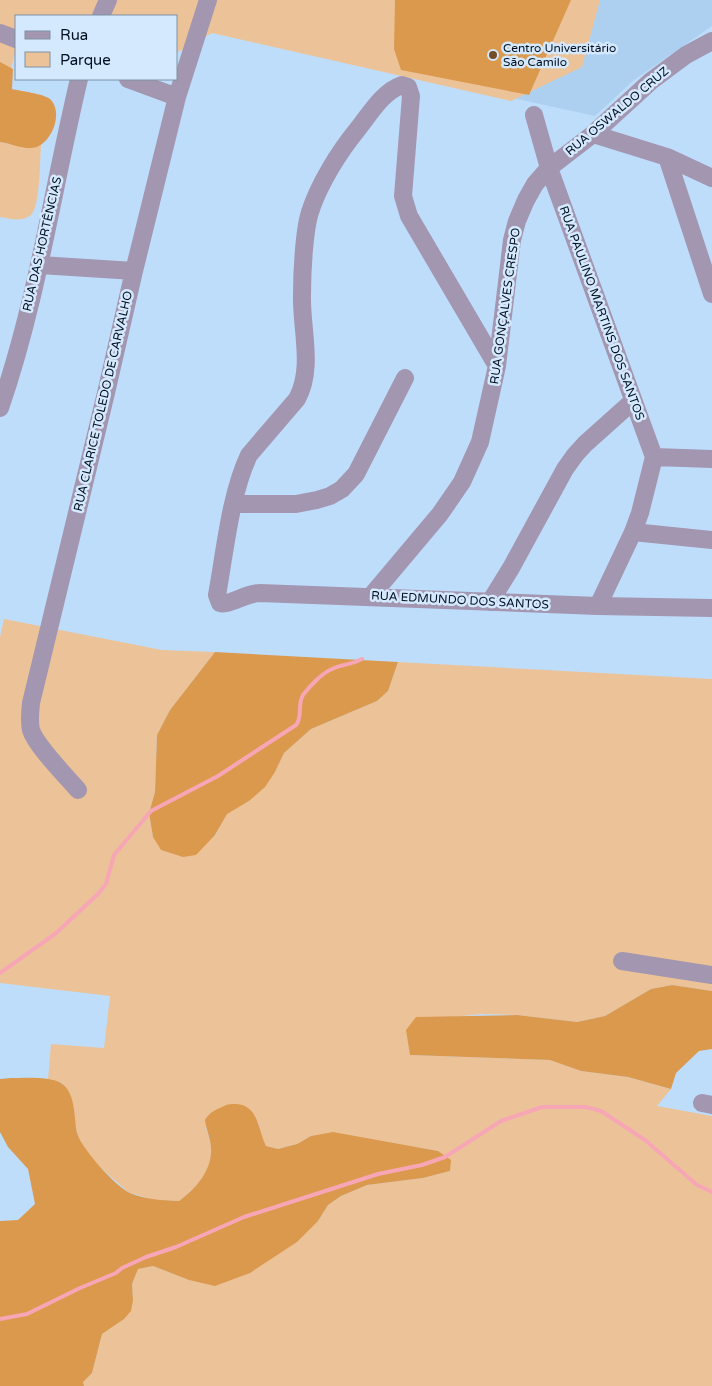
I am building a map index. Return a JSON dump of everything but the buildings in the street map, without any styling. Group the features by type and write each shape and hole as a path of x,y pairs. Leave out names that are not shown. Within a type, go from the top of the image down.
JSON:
{"street":[{"path":"101,15 108,0"},
{"name":"RUA CLARICE TOLEDO DE CARVALHO","path":"78,790 32,733 29,720 31,703 177,97 208,0"},
{"path":"0,33 15,39"},
{"name":"RUA OSWALDO CRUZ","path":"549,168 593,134 650,81 686,55 712,41"},
{"name":"RUA DAS HORTÊNCIAS","path":"0,408 8,385 40,265 79,80"},
{"path":"131,80 177,97"},
{"path":"405,378 356,474 342,489 323,498 296,504 234,504 249,455 297,399 303,389 306,375 302,295 307,229 316,196 352,137 386,94 402,85 408,87 411,96 403,196 405,207 498,366"},
{"name":"RUA PAULINO MARTINS DOS SANTOS","path":"534,115 549,168 654,458"},
{"path":"593,134 667,158 712,178"},
{"path":"667,158 712,294"},
{"name":"RUA GONÇALVES CRESPO","path":"371,596 440,514 462,482 480,442 498,366 512,240 517,220 535,184 549,168"},
{"path":"40,265 134,272"},
{"path":"490,602 570,462 585,444 633,401"},
{"path":"598,606 640,514 654,458 712,459"},
{"name":"RUA EDMUNDO DOS SANTOS","path":"234,504 216,596 220,603 223,604 252,593 598,606 712,608"},
{"path":"633,532 712,540"},
{"path":"622,961 712,975"}],"shaded area":[{"name":"Centro Universitário São Camilo","path":"216,0 712,0 712,26 634,80 595,116 206,31"},
{"path":"395,0 571,0 529,95 401,70 394,49"},
{"path":"0,62 13,69 12,89 47,97 54,105 56,121 53,129 44,142 38,146 28,148 0,142"},
{"path":"215,652 398,662 388,691 377,701 311,729 284,753 265,787 249,801 227,814 215,835 196,855 183,857 161,850 153,837 149,813 155,792 157,735 170,710"},
{"path":"672,985 712,991 712,1049 699,1051 676,1073 671,1089 628,1077 581,1071 550,1060 410,1055 406,1030 416,1017 517,1015 577,1022 605,1016 651,989"},
{"path":"0,1079 50,1079 66,1087 74,1106 77,1133 85,1148 116,1183 130,1193 148,1198 179,1201 191,1191 206,1171 211,1155 205,1120 213,1112 225,1105 231,1104 244,1105 249,1109 257,1120 266,1146 278,1149 297,1144 311,1136 333,1132 438,1151 451,1160 450,1171 423,1178 367,1185 341,1196 328,1205 318,1221 297,1242 250,1273 215,1286 189,1280 153,1266 138,1269 132,1284 133,1300 131,1311 124,1319 102,1334 92,1373 83,1382 84,1386 0,1386 0,1221 18,1220 35,1204 28,1169 8,1147 0,1132"}],"green space":[{"name":"Centro Universitário São Camilo","path":"0,0 600,0 582,67 511,101 212,33 178,52 178,15 15,15 15,53 0,114"},
{"path":"0,142 30,148 41,145 36,203 31,215 24,219 0,217"},
{"path":"4,619 162,650 215,652 170,710 157,735 155,792 149,813 153,837 215,836 227,813 249,801 275,772 284,753 311,729 377,701 388,691 398,662 712,679 712,991 672,985 651,989 605,1016 577,1022 517,1015 483,1014 450,1017 410,1055 551,1060 581,1071 628,1077 671,1089 657,1106 712,1116 712,1386 84,1386 83,1382 92,1373 102,1334 112,1327 133,1300 132,1284 138,1269 153,1266 189,1280 318,1221 328,1205 341,1196 367,1185 423,1178 450,1171 438,1151 333,1133 311,1136 297,1144 278,1149 266,1146 262,1139 258,1122 206,1127 211,1146 210,1163 192,1191 179,1201 153,1200 128,1192 91,1159 77,1135 70,1094 62,1083 48,1080 51,1044 104,1048 110,996 0,983 0,637"}],"waterway":[{"path":"0,973 55,934 98,894 106,884 114,855 151,811 218,776 296,725 299,718 301,699 312,684 328,671 362,659"},
{"path":"0,1319 27,1314 146,1257 176,1247 244,1217 378,1174 422,1165 445,1157 501,1121 542,1107 586,1107 601,1111 645,1140 697,1185 712,1192"}],"place":[{"name":"Centro Universitário São Camilo","path":"493,55"}]}
